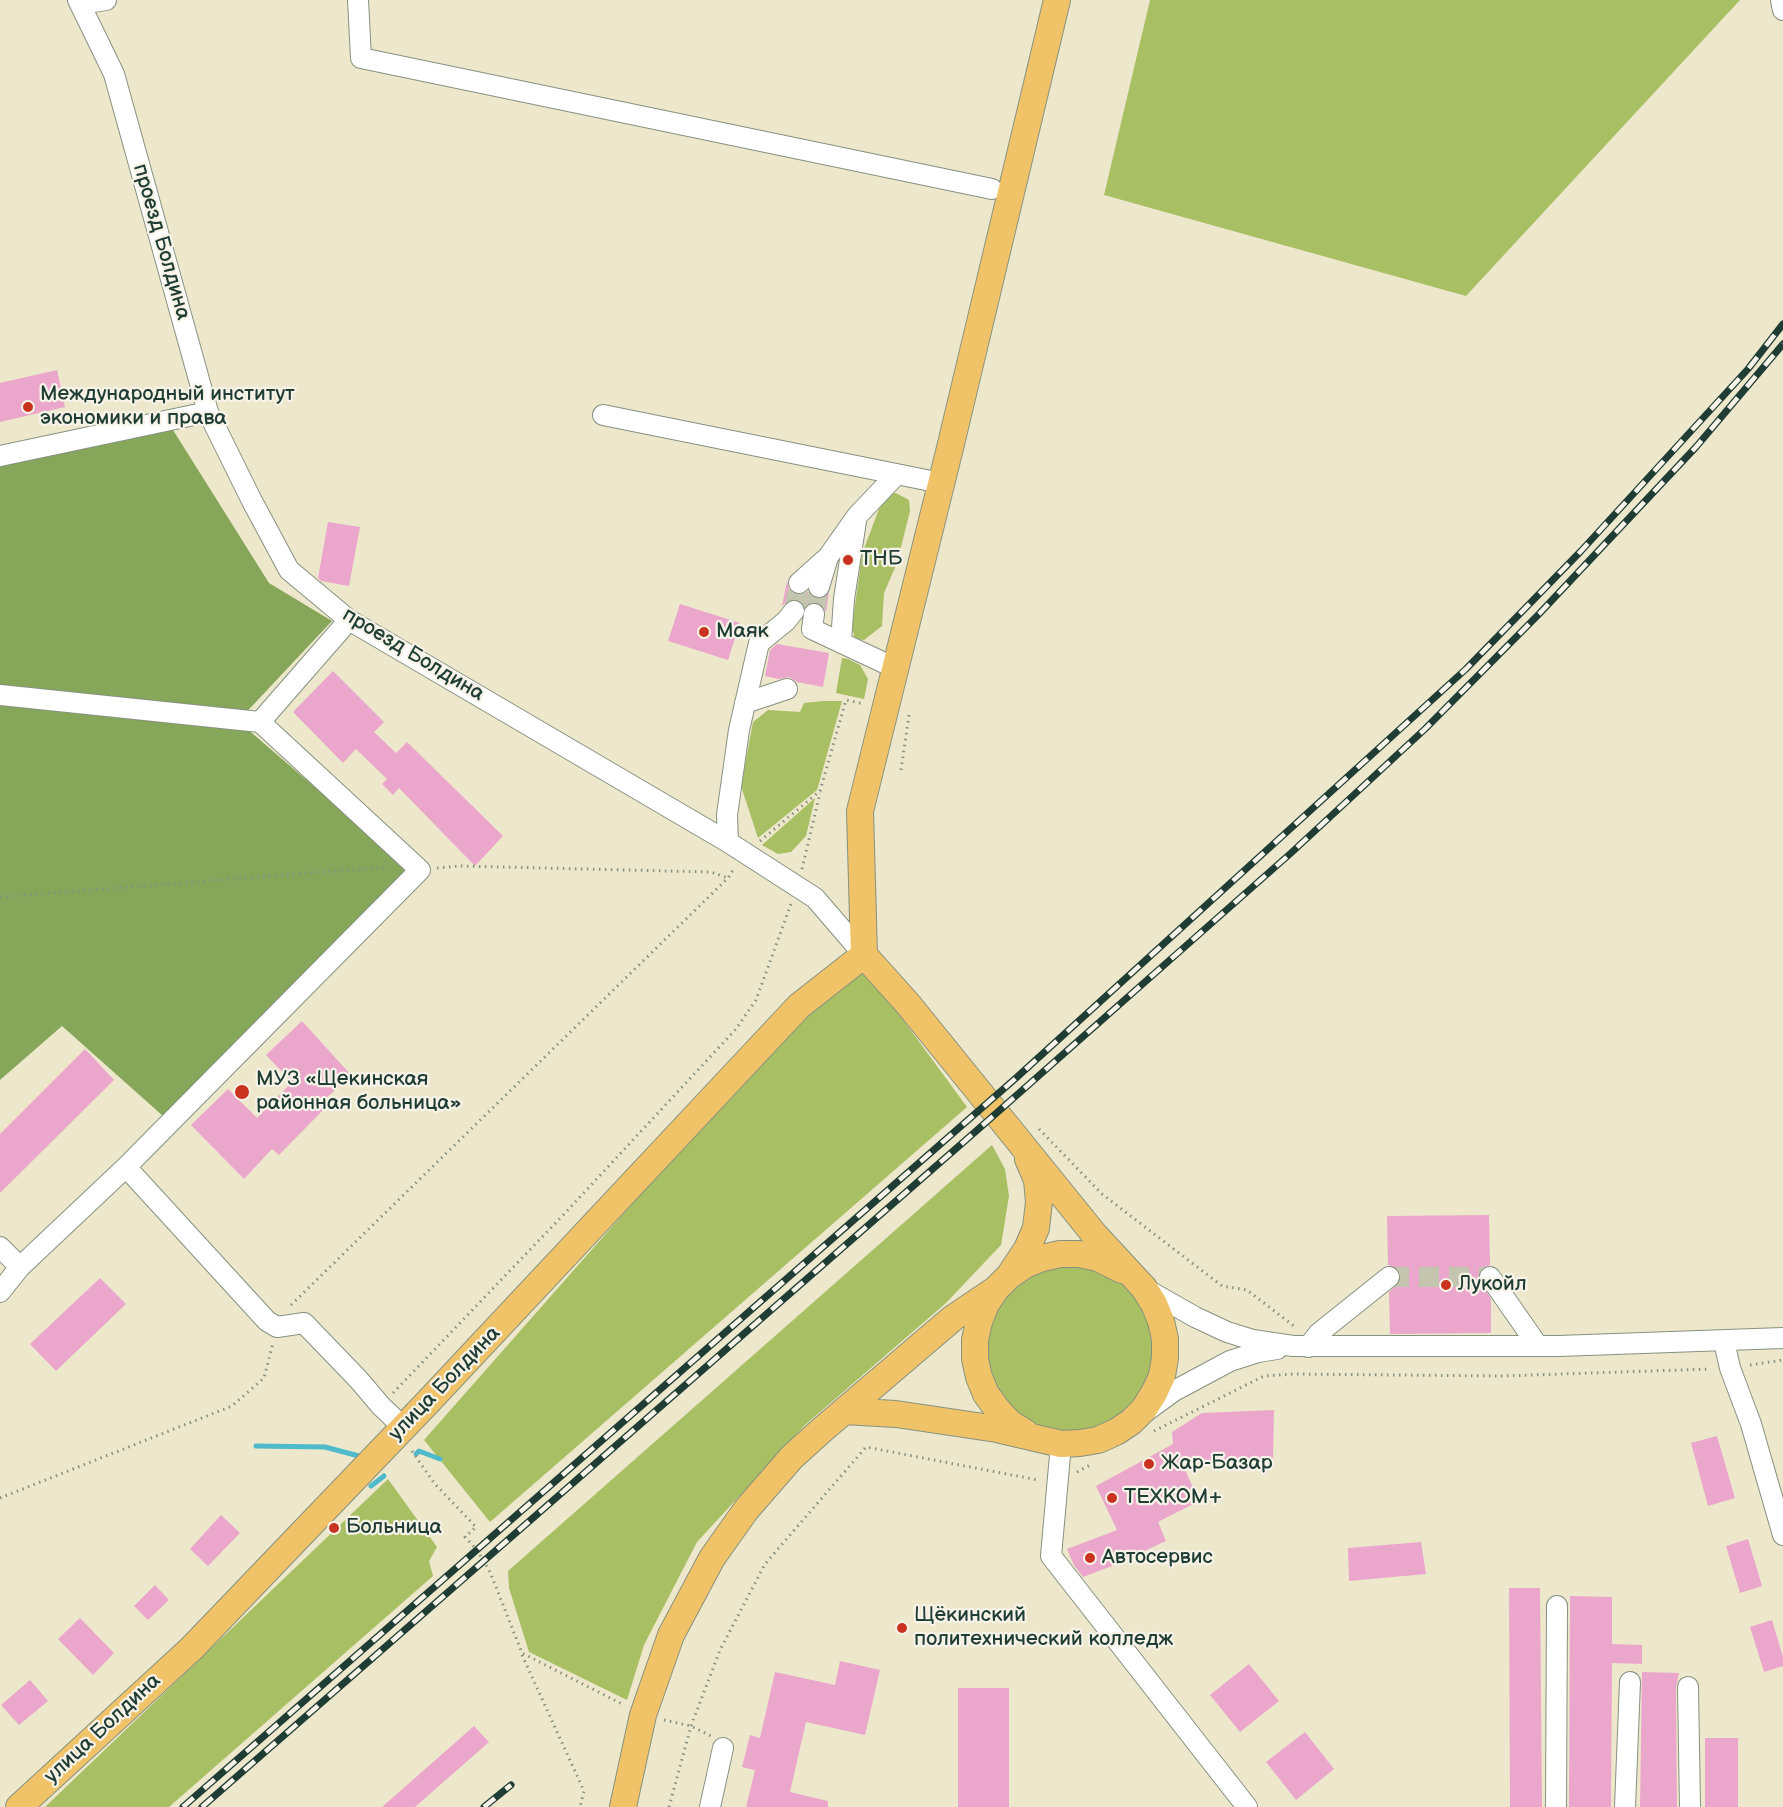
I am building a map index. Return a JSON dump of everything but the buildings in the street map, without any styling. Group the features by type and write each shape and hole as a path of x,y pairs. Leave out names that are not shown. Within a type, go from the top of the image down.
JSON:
{"main road":[{"path":"844,1411 896,1413 997,1429 1052,1442 1080,1443 1098,1440 1116,1432 1140,1428 1144,1409 1162,1376 1165,1358 1165,1339 1154,1304 1094,1234 1029,1135 864,955 860,811 1057,0"},
{"name":"улица Болдина","path":"19,1807 192,1648 400,1431 799,1005 864,955"},
{"path":"1029,1135 1039,1202 1036,1228 1027,1249 986,1304 975,1340 975,1359 986,1394 997,1410 1010,1423 1026,1433 1052,1442"},
{"path":"623,1807 643,1715 671,1635 712,1558 746,1510 792,1457 953,1318 1034,1261 1060,1254 1098,1257 1115,1265 1137,1282"}],"street":[{"path":"79,2 106,0"},
{"path":"358,0 361,58 992,189"},
{"path":"1781,0 1783,10"},
{"name":"проезд Болдина","path":"79,2 114,74 208,412 289,570 349,620 728,842 815,898 864,955"},
{"path":"0,456 208,412"},
{"path":"603,415 941,483"},
{"path":"799,583 828,557 857,516 897,474"},
{"path":"841,642 844,599 857,516"},
{"path":"819,587 828,557"},
{"path":"728,842 727,815 745,703 759,643 786,621 794,610"},
{"path":"814,614 812,629 895,668"},
{"path":"260,722 349,620"},
{"path":"745,703 787,689"},
{"path":"0,695 260,722 420,870 126,1167 20,1267 0,1292"},
{"path":"126,1167 267,1321 277,1327 304,1323 358,1379 400,1431"},
{"path":"0,1247 20,1267"},
{"path":"1140,1428 1174,1391 1230,1361 1258,1352 1307,1342 1389,1277"},
{"path":"1490,1277 1538,1346"},
{"path":"1137,1282 1195,1317 1253,1341 1538,1346 1783,1338"},
{"path":"1724,1341 1730,1368 1751,1424 1783,1535"},
{"path":"1052,1442 1058,1484 1051,1556 1246,1807"},
{"path":"1556,1807 1557,1606"},
{"path":"1625,1807 1630,1682"},
{"path":"1688,1687 1690,1807"},
{"path":"710,1807 720,1744"}],"path":[{"path":"381,1406 736,1029 756,1000 797,886 820,791 846,700"},
{"path":"0,1498 232,1406 264,1378 277,1327 291,1306 728,878 745,853 820,791"},
{"path":"0,897 405,865 420,870 459,866 711,872 728,878"},
{"path":"1029,1135 1222,1286 1247,1290 1293,1326 1307,1342"},
{"path":"1140,1428 1264,1376 1294,1374 1503,1376 1730,1368 1783,1360"},
{"path":"400,1431 434,1482 476,1527 465,1537 477,1550 490,1572 522,1653 584,1791 580,1807"},
{"path":"669,1807 691,1726 720,1650 765,1564 866,1447 1058,1484 1098,1460"},
{"path":"522,1653 643,1715 691,1726 720,1744"}],"green space":[{"path":"1150,0 1740,0 1466,296 1104,195"},
{"path":"173,430 269,583 332,621 238,721 405,865 402,878 163,1116 62,1026 0,1080 0,449"},
{"path":"896,493 909,500 910,511 897,563 884,593 882,626 864,640 855,639 852,627 862,554 879,509 891,494"},
{"path":"842,658 860,665 868,679 864,699 836,693"},
{"path":"842,701 817,790 758,838 741,786 753,722 768,710 800,712 804,703"},
{"path":"815,798 806,836 791,852 778,854 762,845"},
{"path":"863,965 967,1107 490,1522 424,1440 803,1010"},
{"path":"992,1145 1005,1169 1009,1196 1001,1245 946,1303 805,1425 697,1542 644,1645 627,1700 529,1652 509,1588 508,1571"},
{"path":"1070,1266 1086,1267 1102,1272 1129,1290 1147,1317 1152,1333 1152,1365 1147,1381 1129,1408 1102,1426 1086,1431 1070,1432 1054,1431 1038,1426 1011,1408 993,1381 988,1365 987,1349 988,1333 993,1317 1011,1290 1038,1272 1054,1267"},
{"path":"388,1479 437,1547 429,1561 433,1576 169,1807 45,1807"}],"waterway":[{"path":"256,1446 325,1447 359,1456"},
{"path":"416,1454 419,1451 440,1459"},
{"path":"371,1486 384,1476"}],"tunnel":[{"path":"794,611 799,583"},
{"path":"814,614 819,587"},
{"path":"1389,1277 1490,1277"}],"railway":[{"path":"183,1807 1016,1078 1466,669 1581,551 1748,369 1783,324"},
{"path":"202,1807 1291,853 1425,729 1539,614 1696,447 1783,344"},
{"path":"484,1807 511,1785"}],"place":[{"name":"Международный институт экономики и права","path":"28,407"},
{"name":"ТНБ","path":"848,560"},
{"name":"Маяк","path":"704,632"},
{"name":"МУЗ «Щекинская районная больница»","path":"242,1092"},
{"name":"Лукойл","path":"1446,1285"},
{"name":"Жар-Базар","path":"1149,1464"},
{"name":"ТЕХКОМ+","path":"1112,1498"},
{"name":"Больница","path":"334,1528"},
{"name":"Автосервис","path":"1090,1558"},
{"name":"Щёкинский политехнический колледж","path":"902,1628"}]}
